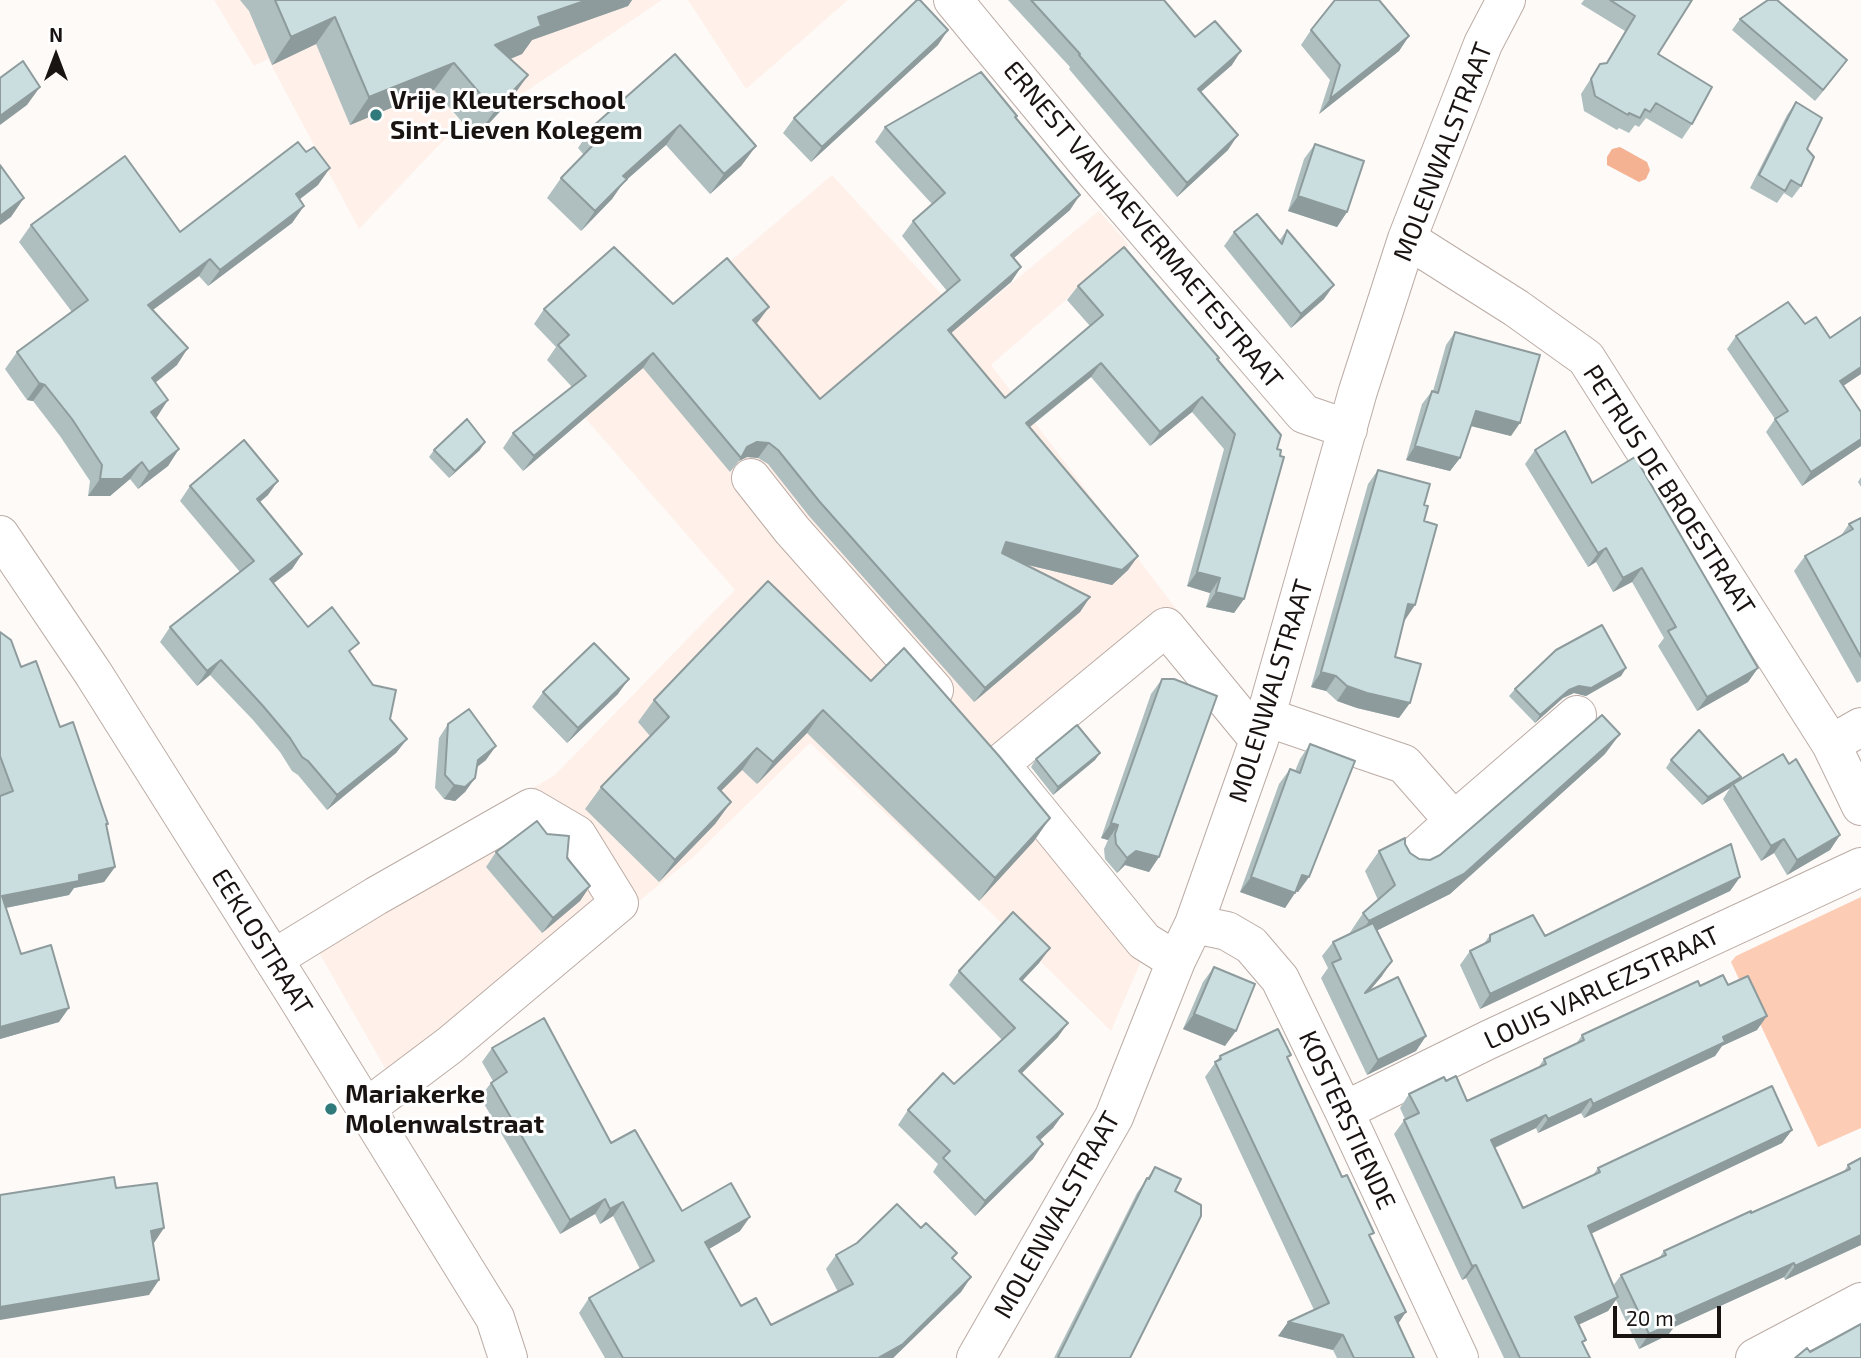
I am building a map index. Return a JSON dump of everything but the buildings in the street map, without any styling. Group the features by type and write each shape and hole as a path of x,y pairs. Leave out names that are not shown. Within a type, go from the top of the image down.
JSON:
{"street":[{"name":"ERNEST VANHAEVERMAETESTRAAT","path":"953,0 1090,166 1304,414 1348,429"},
{"name":"MOLENWALSTRAAT","path":"976,1358 1114,1117 1176,961 1194,923 1263,729 1348,429 1407,239 1483,44 1506,0"},
{"name":"PETRUS DE BROESTRAAT","path":"1407,239 1516,308 1586,358 1846,736 1861,806"},
{"path":"751,478 792,530 1000,764 1144,940 1176,961"},
{"name":"EEKLOSTRAAT","path":"5,550 100,685 274,959 495,1318 508,1358"},
{"path":"1000,764 1166,627 1263,729 1404,764 1454,821"},
{"path":"1412,859 1577,715"},
{"path":"274,959 376,896 531,808 577,835 619,903 450,1045 365,1110"},
{"name":"LOUIS VARLEZSTRAAT","path":"1345,1111 1488,1040 1861,867"},
{"name":"KOSTERSTIENDE","path":"1194,923 1227,931 1251,945 1280,979 1345,1111 1459,1358"},
{"path":"1755,1358 1861,1302"}],"shaded area":[{"name":"Vrije Kleuterschool Sint-Lieven Kolegem","path":"214,0 662,0 510,102 492,80 449,109 461,122 359,229 268,59 254,66"},
{"path":"688,0 848,0 746,89"},
{"path":"1620,147 1647,162 1650,170 1646,179 1639,182 1607,165 1607,157 1612,149"},
{"path":"832,175 966,321 1099,211 1129,245 991,365 1237,689 1167,640 1012,772 1157,924 1111,1031 982,904 810,743 692,858 401,1096 302,923 555,775 735,590 566,396 627,349"},
{"path":"1861,897 1861,1128 1818,1147 1731,962 1736,956"}],"place":[{"name":"Vrije Kleuterschool Sint-Lieven Kolegem","path":"376,115"},
{"name":"Mariakerke Molenwalstraat","path":"331,1109"}]}
